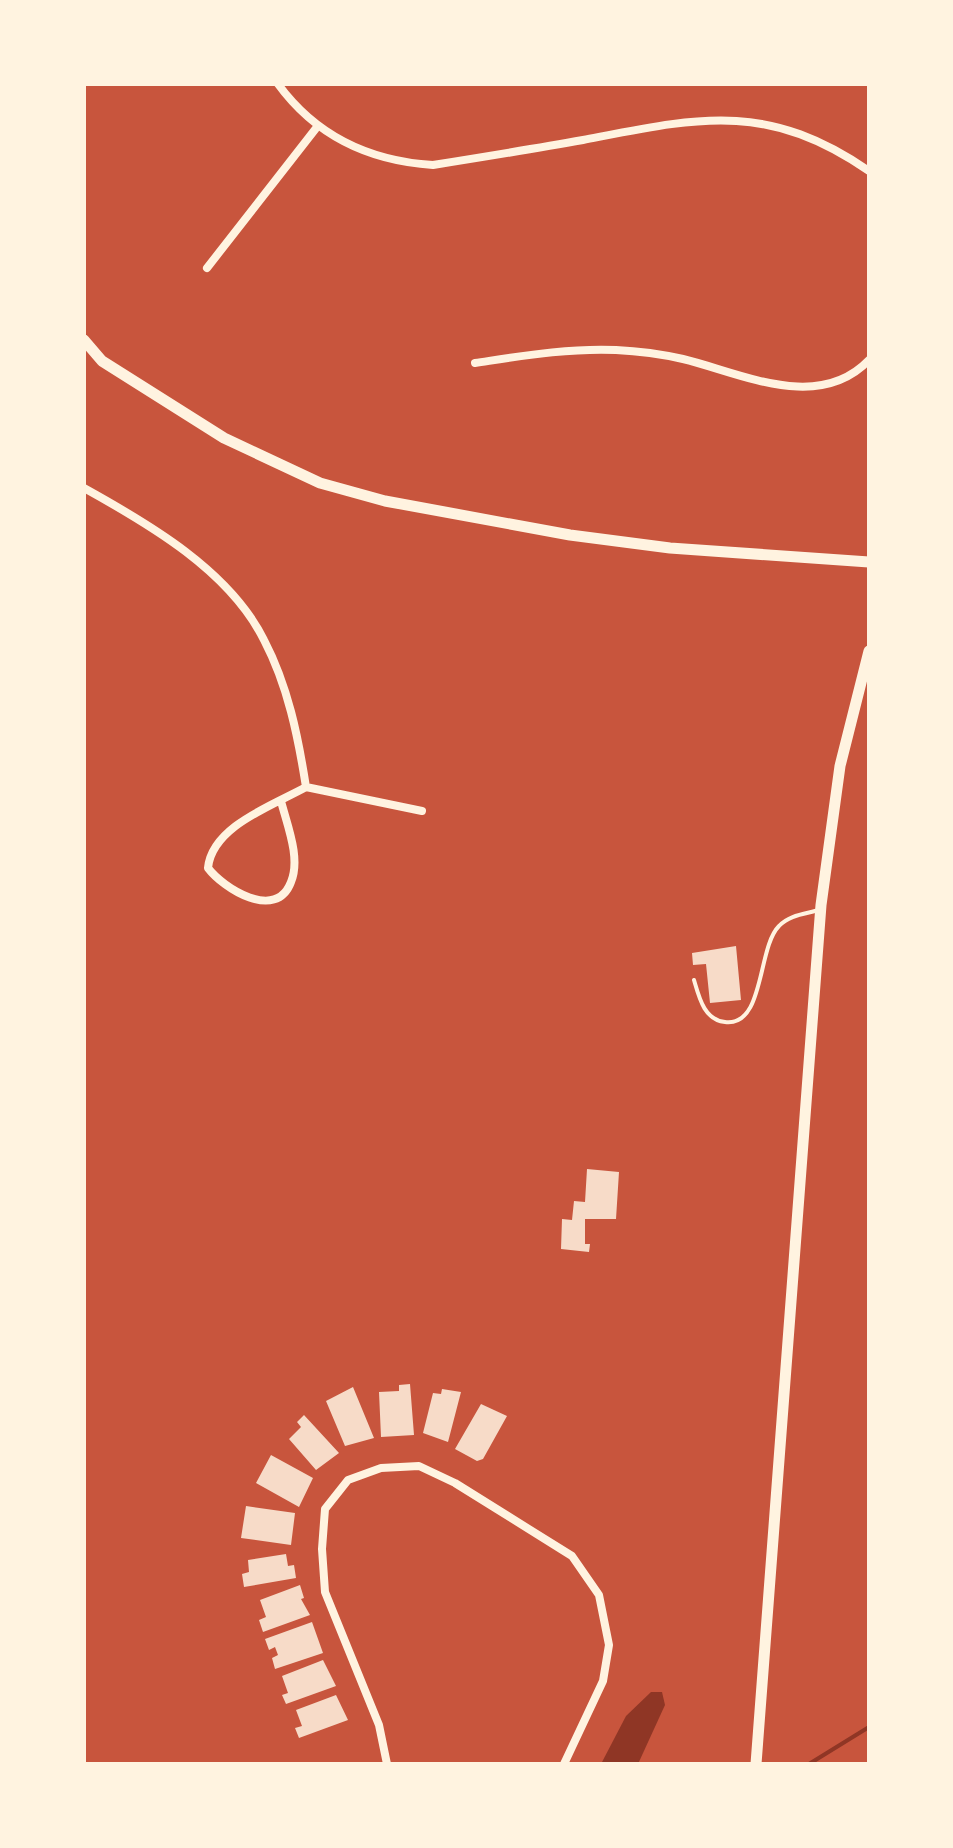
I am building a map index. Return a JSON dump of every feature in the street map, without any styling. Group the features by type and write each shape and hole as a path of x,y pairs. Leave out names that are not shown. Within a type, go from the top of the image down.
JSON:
{"street":[{"path":"278,84 317,127 347,144 400,163 433,165 704,119 738,120 808,137 869,171"},
{"path":"207,268 317,127"},
{"path":"84,340 102,361 224,438 320,483 372,498 570,535 656,546 869,562"},
{"path":"475,363 566,350 617,350 682,359 799,388 819,386 842,378 869,360"},
{"path":"84,488 170,538 245,612 263,637 285,688 306,787"},
{"path":"756,1764 821,910 840,766 869,651"},
{"path":"281,801 293,853 292,881 287,889 269,899 243,896 230,890 208,868 209,854 231,830 281,801 306,787 422,811"},
{"path":"387,1764 379,1725 325,1592 322,1549 325,1509 348,1480 381,1468 419,1466 455,1483 572,1556 599,1595 609,1645 603,1681 564,1764"}],"lane":[{"path":"694,980 703,1007 714,1019 727,1023 741,1018 751,1010 770,939 779,926 793,917 821,910"}],"shaded area":[{"path":"651,1692 662,1692 665,1705 638,1764 601,1764 626,1716"}],"building":[{"path":"736,946 741,1000 710,1003 706,964 693,965 692,953"},
{"path":"587,1169 619,1172 616,1219 585,1219 585,1244 590,1244 589,1252 561,1249 562,1219 572,1220 574,1201 585,1202"},
{"path":"410,1384 414,1435 381,1437 379,1392 399,1391 399,1385"},
{"path":"353,1387 374,1438 345,1446 326,1401"},
{"path":"442,1389 461,1392 448,1442 423,1433 433,1393 441,1394"},
{"path":"481,1404 507,1416 483,1459 477,1461 455,1449"},
{"path":"304,1415 339,1453 316,1470 289,1439 301,1427 297,1422"},
{"path":"271,1455 313,1478 299,1507 256,1483"},
{"path":"246,1506 295,1513 291,1545 241,1538"},
{"path":"286,1554 288,1566 294,1565 296,1578 244,1587 242,1574 249,1572 248,1560"},
{"path":"300,1585 304,1598 301,1599 310,1615 263,1632 259,1620 266,1617 260,1600"},
{"path":"312,1622 323,1653 275,1669 272,1658 278,1655 275,1647 269,1650 265,1639"},
{"path":"323,1660 336,1686 286,1704 282,1695 288,1693 282,1676"},
{"path":"336,1695 348,1720 299,1738 295,1728 302,1726 296,1710"}],"waterway":[{"path":"809,1764 869,1727"}]}
